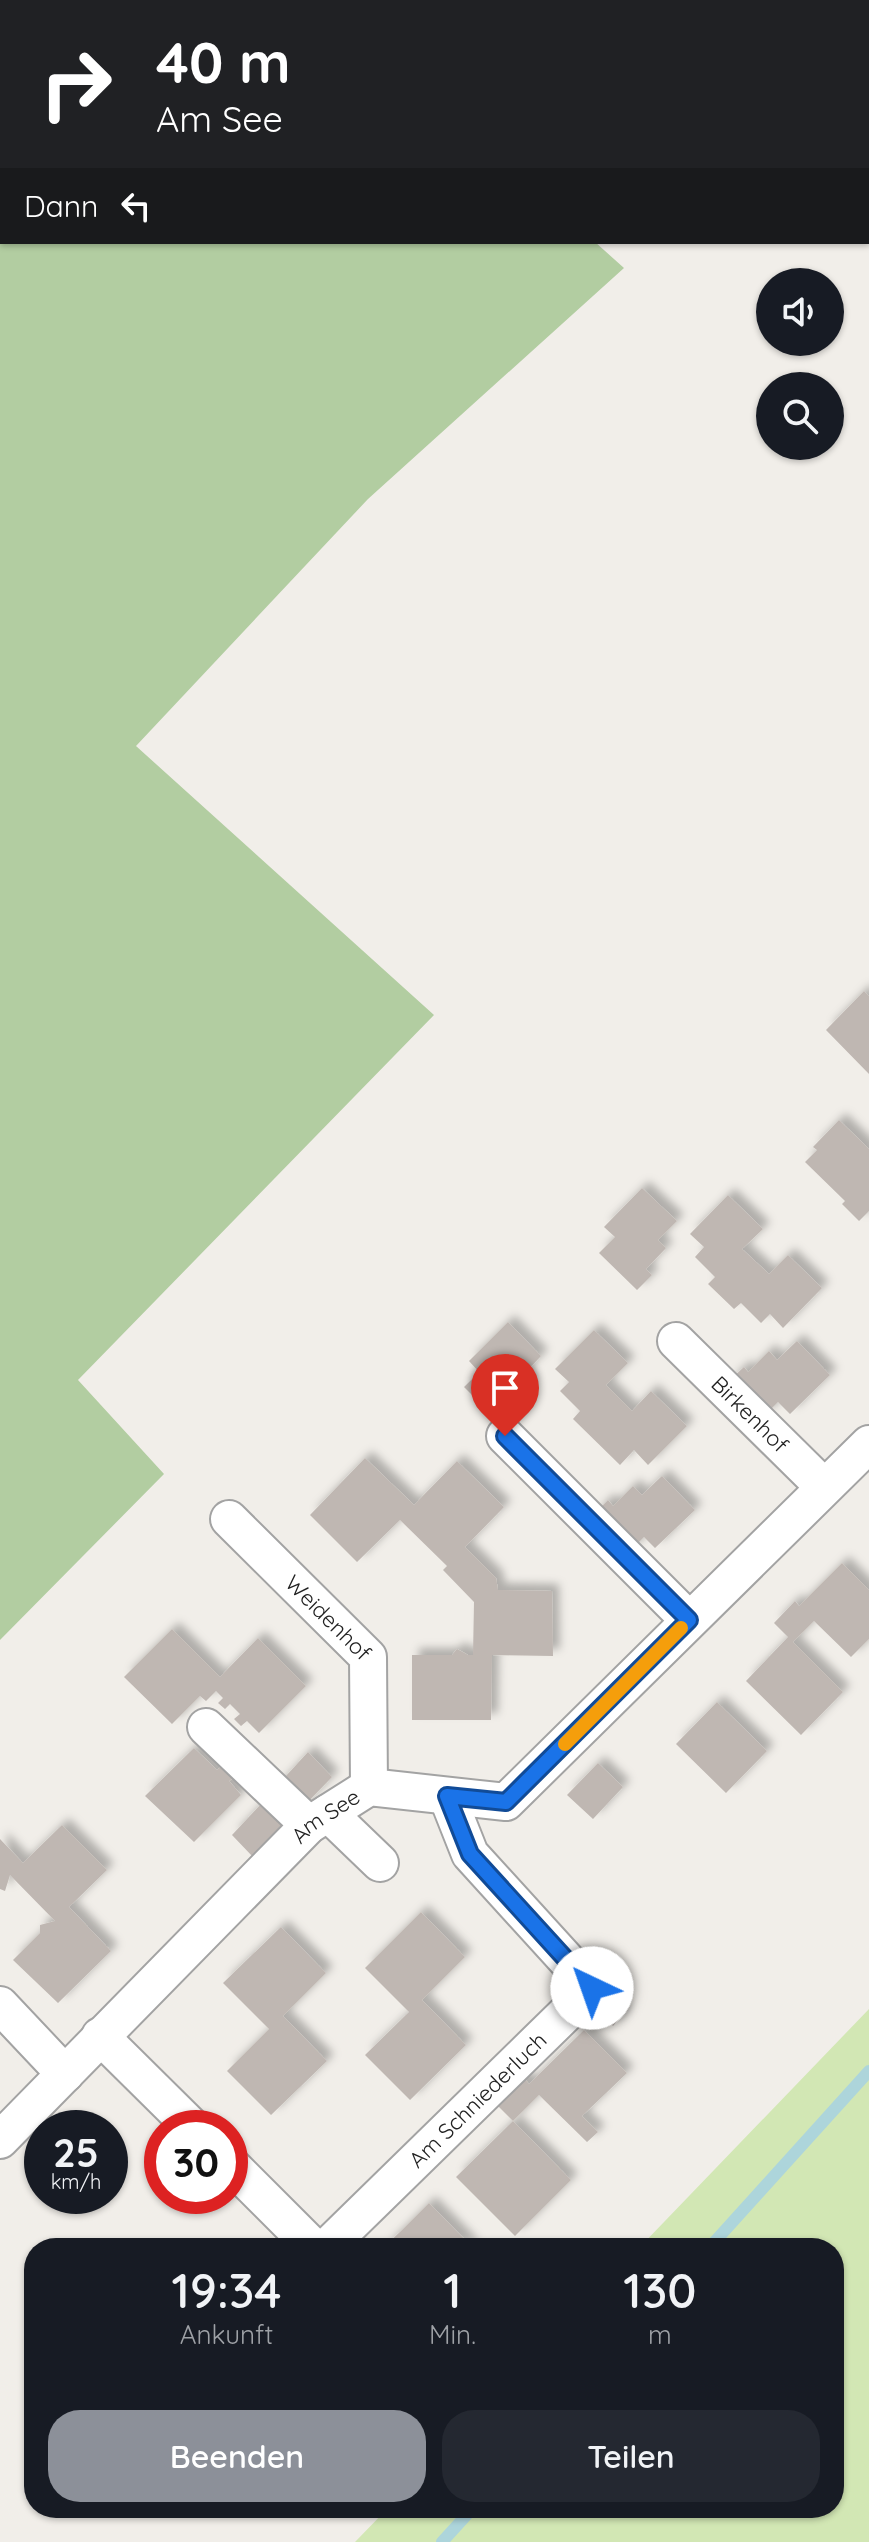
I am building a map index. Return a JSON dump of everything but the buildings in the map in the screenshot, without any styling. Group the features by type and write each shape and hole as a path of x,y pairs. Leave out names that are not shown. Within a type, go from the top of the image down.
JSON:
{"street":[{"name":"Birkenhof","path":"676,1341 824,1487"},
{"path":"505,1436 689,1620"},
{"name":"Am See","path":"0,2140 318,1819 369,1787 506,1802 869,1444"},
{"name":"Weidenhof","path":"229,1519 368,1657 369,1787"},
{"path":"206,1727 318,1819 380,1863"},
{"name":"Am Schniederluch","path":"336,2238 592,1988 470,1854 447,1796"},
{"path":"0,2005 65,2074"},
{"path":"100,2036 175,2110"},
{"path":"248,2182 304,2238"}],"green space":[{"path":"0,244 597,244 624,268 368,499 136,746 434,1015 78,1380 164,1474 0,1640"},
{"path":"869,2009 869,2542 355,2542 378,2518 844,2518 844,2238 649,2238"}],"waterway":[{"path":"718,2238 869,2071"},
{"path":"442,2542 464,2518"}],"slow traffic":[{"path":"565,1744 681,1628"}],"route":[{"path":"505,1436 689,1620 506,1802 447,1796 470,1854 592,1988"}]}
